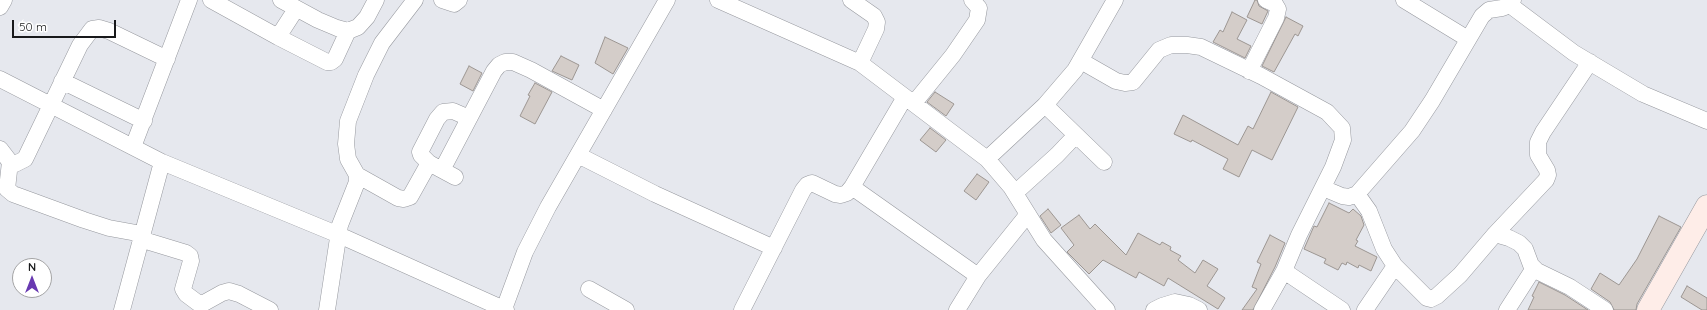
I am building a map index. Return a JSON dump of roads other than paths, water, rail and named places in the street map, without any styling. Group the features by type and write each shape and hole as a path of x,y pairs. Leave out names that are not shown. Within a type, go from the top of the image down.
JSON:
{"main road":[{"path":"1648,310 1707,206"}],"street":[{"path":"0,7 4,0"},
{"path":"133,147 189,0"},
{"path":"211,0 327,62 332,62 335,59 348,30"},
{"path":"281,0 337,28 348,30 358,27 367,17 376,0"},
{"path":"327,310 338,235 344,213 357,182 357,175 348,159 346,144 348,121 366,75 382,43 415,0"},
{"path":"442,0 454,4 459,0"},
{"path":"0,78 162,162 338,235 505,310 525,252 548,207 668,0"},
{"path":"718,0 860,63 987,158 1015,193 1044,240 1107,310"},
{"path":"852,0 874,16 877,22 876,29 860,63"},
{"path":"742,310 807,185 812,183 817,184 835,194 841,195 847,193 910,100 953,55 977,20 979,8 972,0"},
{"path":"987,158 1045,105 1075,70 1115,0"},
{"path":"1250,71 1276,18 1278,9 1275,4 1266,0"},
{"path":"1404,0 1468,40"},
{"path":"1323,188 1342,196 1349,197 1357,194 1412,132 1482,16 1489,10 1502,8 1512,2 1574,53 1643,94 1707,121"},
{"path":"278,37 296,8"},
{"path":"0,149 10,162 15,164 25,159 80,45 92,29 99,28 109,31 167,59"},
{"path":"1081,61 1116,80 1124,83 1133,82 1159,50 1171,46 1187,44 1201,47 1328,112 1342,128 1343,140 1333,166 1299,235 1284,271 1262,310"},
{"path":"357,175 398,198 404,199 410,197 442,170 494,71 499,65 505,62 513,62 532,70 604,110"},
{"path":"1357,194 1369,211 1384,249 1395,266 1427,298 1431,299 1437,296 1460,276 1495,234 1546,180 1548,176 1547,170 1538,155 1538,142 1543,132 1590,62"},
{"path":"62,82 144,121"},
{"path":"1045,105 1104,162"},
{"path":"442,170 421,155 420,152 437,119 443,112 453,111 469,118"},
{"path":"1015,193 1057,155 1076,135"},
{"path":"578,155 655,194 774,248"},
{"path":"10,162 7,189 13,194 84,220 141,236 190,256 191,261 183,289 186,294 198,303 204,303 222,293 229,291 239,294 270,310"},
{"path":"122,310 162,162"},
{"path":"852,187 978,276"},
{"path":"957,310 978,276 1028,214"},
{"path":"1495,234 1519,243 1525,249 1537,271 1570,287 1605,310"},
{"path":"1364,310 1395,266"},
{"path":"1507,310 1534,268"},
{"path":"1284,271 1342,310"},
{"path":"589,289 626,310"},
{"path":"1154,310 1175,302 1189,305 1199,310"}]}
